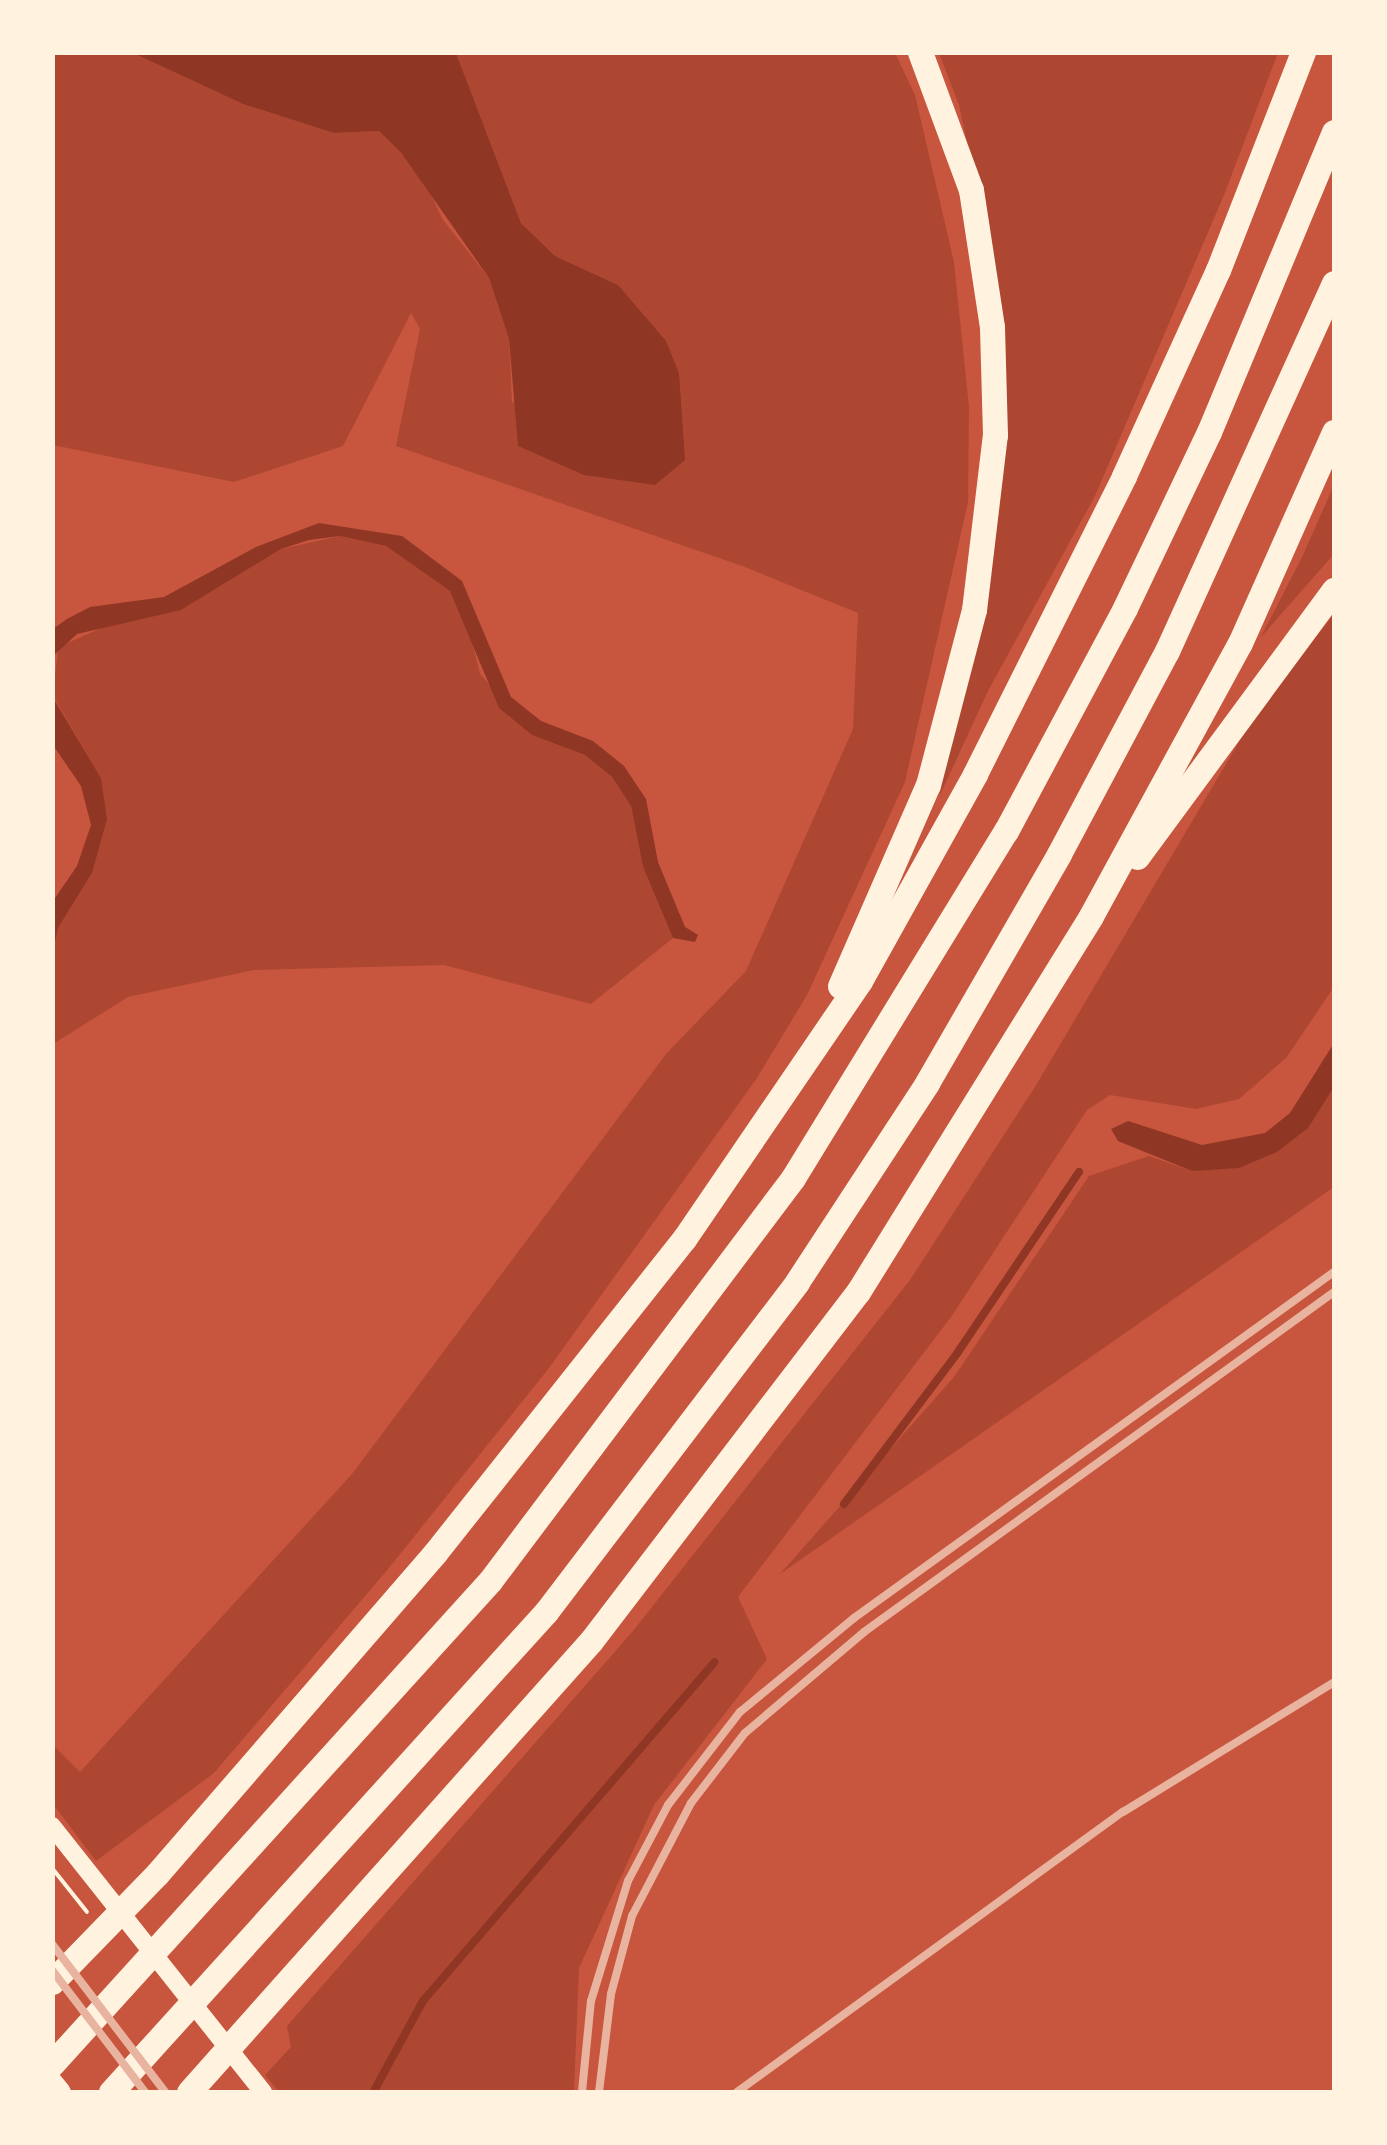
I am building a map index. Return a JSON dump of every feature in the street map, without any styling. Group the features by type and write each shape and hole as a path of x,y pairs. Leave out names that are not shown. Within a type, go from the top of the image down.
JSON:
{"highway":[{"path":"798,1072 900,860 928,785 974,610 996,435 992,326 971,190 920,52"},
{"path":"52,1982 156,1874 435,1553 684,1239 798,1072 903,910 1124,476 1218,270 1303,52"},
{"path":"52,2064 189,1920 490,1581 684,1330 870,1061 1006,832 1125,608 1217,414 1334,132"},
{"path":"112,2092 227,1970 546,1612 797,1282 873,1166 1021,920 1167,652 1334,283"},
{"path":"189,2092 261,2016 591,1641 743,1450 924,1194 1091,916 1240,643 1334,432"},
{"path":"1091,916 1334,590"}],"main road":[{"path":"52,2081 62,2092"}],"street":[{"path":"52,1826 263,2092"}],"shaded area":[{"path":"53,53 133,53 243,104 334,133 379,131 421,174 443,220 489,278 509,339 512,403 618,285 555,256 521,223 456,53 895,53 915,95 954,262 969,407 968,502 905,782 807,995 757,1078 549,1368 389,1568 214,1773 96,1861 53,1804 53,1745 80,1772 352,1474 666,1054 746,971 853,729 858,613 745,567 396,446 420,329 411,313 343,446 234,482 53,445"},
{"path":"133,53 456,53 521,223 555,256 618,285 666,341 679,373 685,460 655,485 584,475 518,446 509,339 489,278 402,154 379,131 334,133 243,104"},
{"path":"939,53 1278,53 1224,195 1095,496 988,691 940,795 1002,308 959,105"},
{"path":"1334,485 1334,554 1261,637 1303,555"},
{"path":"319,523 402,536 462,581 511,697 541,721 593,741 624,766 646,799 658,862 685,927 698,935 695,942 673,938 643,867 631,806 612,777 585,755 532,735 499,708 450,591 386,546 340,536 281,549 181,610 77,634 53,656 53,629 90,607 164,597 256,547"},
{"path":"340,536 386,546 450,591 468,625 480,674 533,735 585,755 612,777 631,806 643,867 673,938 591,1004 444,965 254,970 128,997 53,1044 52,951 58,928 92,873 101,778 53,696 58,647 113,623 181,610 281,549"},
{"path":"1334,614 1334,987 1286,1058 1239,1099 1196,1109 1110,1095 1087,1110 951,1317 738,1597 767,1659 654,1805 579,1968 574,2092 279,2092 265,2075 291,2047 287,2026 633,1631 910,1280 1035,1087 1252,720"},
{"path":"52,696 101,778 107,819 92,873 58,928 53,951 53,901 77,866 91,825 81,786 53,745"},
{"path":"1334,1043 1334,1087 1308,1128 1277,1152 1239,1168 1192,1171 1118,1141 1111,1129 1128,1121 1202,1145 1265,1133 1290,1113"},
{"path":"1334,1087 1334,1187 780,1574 954,1377 1089,1176 1149,1156 1192,1171 1307,1128"}],"waterway":[{"path":"844,1504 958,1352 1079,1172"},
{"path":"375,2089 423,2001 715,1662"}],"railway":[{"path":"582,2092 591,2001 628,1881 668,1805 740,1712 854,1618 1334,1272"},
{"path":"599,2092 611,1994 632,1916 691,1803 745,1733 864,1632 1334,1292"},
{"path":"737,2092 1123,1812 1334,1682"},
{"path":"52,1944 165,2092"},
{"path":"52,1970 145,2092"}]}
